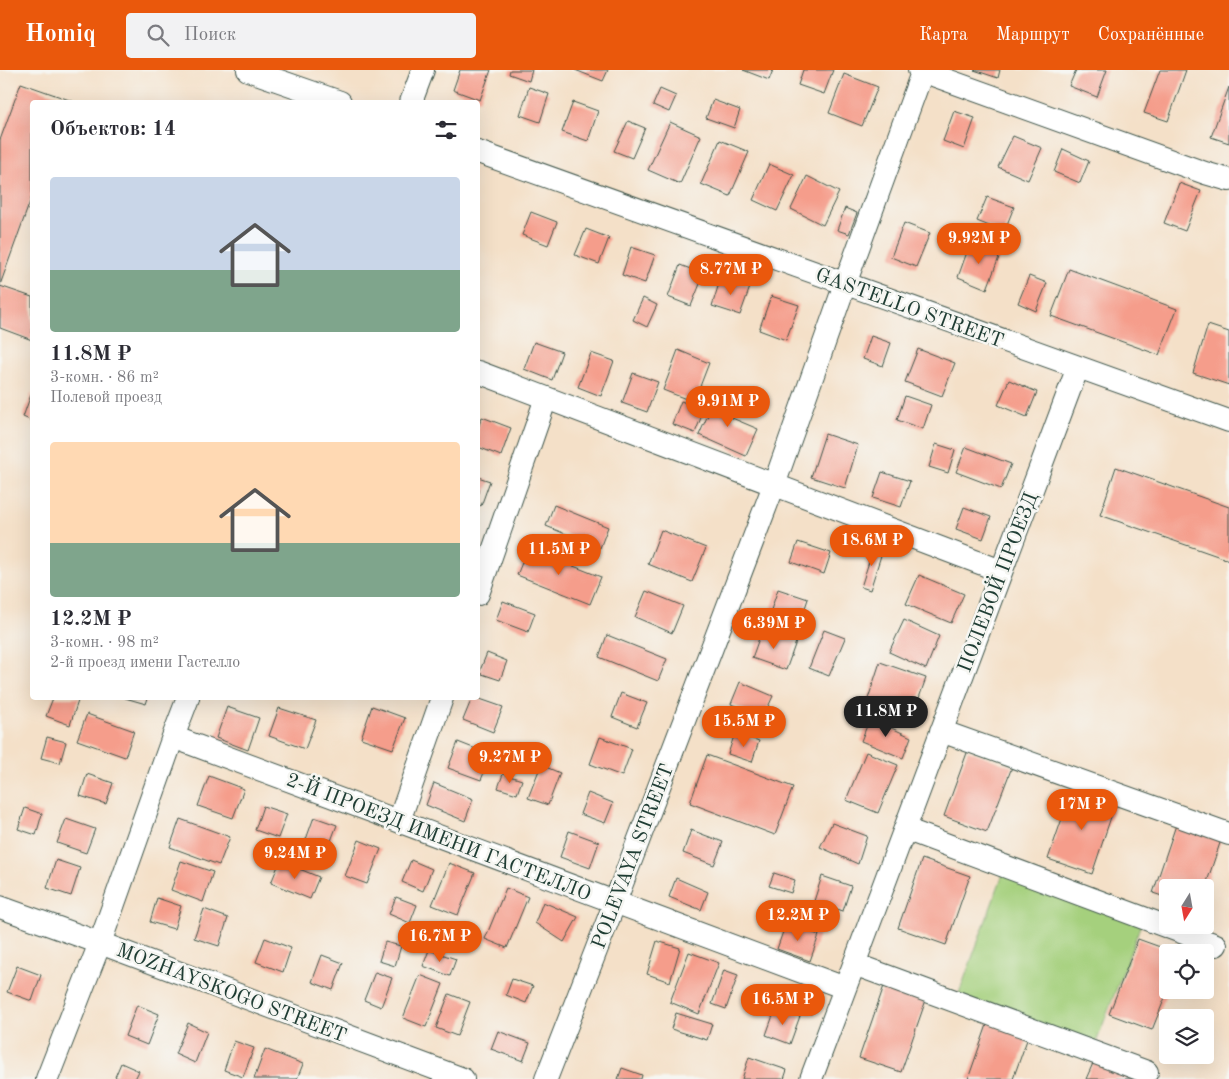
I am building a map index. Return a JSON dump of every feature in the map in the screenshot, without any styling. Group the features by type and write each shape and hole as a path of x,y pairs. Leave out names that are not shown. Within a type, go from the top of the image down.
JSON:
{"street":[{"path":"248,70 334,100"},
{"path":"412,100 422,70"},
{"path":"922,70 1205,173 1229,180"},
{"name":"POLEVAYA STREET","path":"546,1079 616,902 774,485 922,70"},
{"name":"GASTELLO STREET","path":"480,153 1229,421"},
{"name":"ПОЛЕВОЙ ПРОЕЗД","path":"811,1079 1078,367"},
{"path":"480,373 1001,571"},
{"path":"480,588 546,398"},
{"path":"48,1079 100,943 187,700"},
{"path":"399,821 441,700"},
{"path":"941,731 1229,834"},
{"name":"2-Й ПРОЕЗД ИМЕНИ ГАСТЕЛЛО","path":"173,737 844,988"},
{"path":"905,829 1216,945"},
{"name":"MOZHAYSKOGO STREET","path":"0,907 463,1079"},
{"path":"854,964 1147,1072"}],"green space":[{"path":"1004,871 1141,924 1094,1048 958,996"}],"building":[{"path":"460,70 491,70 480,100 453,90"},
{"path":"510,70 532,70 529,81 509,74"},
{"path":"575,70 608,70 603,81"},
{"path":"743,70 773,70 769,80"},
{"path":"803,70 833,70 824,94 798,85"},
{"path":"974,70 1000,70 998,78"},
{"path":"1076,70 1107,70 1097,97 1069,86"},
{"path":"1160,70 1186,70 1168,121 1144,113"},
{"path":"844,74 878,87 862,126 829,113"},
{"path":"21,83 69,100 30,100 30,202 0,285 0,140"},
{"path":"529,87 549,94 540,122 520,115"},
{"path":"1229,87 1229,143 1211,137"},
{"path":"660,89 676,96 669,112 653,105"},
{"path":"713,100 740,110 734,128 706,118"},
{"path":"573,102 598,111 588,141 562,132"},
{"path":"954,111 975,118 964,149 943,141"},
{"path":"628,121 645,128 632,158 614,151"},
{"path":"670,122 701,136 680,184 648,170"},
{"path":"1013,136 1042,148 1028,180 998,167"},
{"path":"720,140 749,152 730,196 701,184"},
{"path":"1063,149 1089,161 1080,183 1054,172"},
{"path":"769,164 794,175 777,211 753,200"},
{"path":"807,176 839,192 823,225 791,209"},
{"path":"1179,183 1201,191 1185,231 1164,223"},
{"path":"987,197 1014,207 1004,232 977,221"},
{"path":"845,208 857,213 849,234 837,230"},
{"path":"531,212 557,222 548,245 522,235"},
{"path":"904,223 930,233 916,267 891,257"},
{"path":"586,229 609,238 599,264 575,255"},
{"path":"971,241 1001,252 987,289 958,277"},
{"path":"631,247 655,255 645,283 622,275"},
{"path":"680,265 704,274 691,306 668,297"},
{"path":"1069,269 1177,309 1159,355 1051,316"},
{"path":"1029,276 1047,283 1036,311 1018,303"},
{"path":"721,277 750,287 740,315 712,306"},
{"path":"0,286 30,296 30,339 0,328"},
{"path":"771,296 799,305 786,340 759,330"},
{"path":"643,298 657,305 647,327 633,320"},
{"path":"1208,325 1229,332 1229,385 1193,373"},
{"path":"871,336 891,343 883,366 863,359"},
{"path":"534,342 562,352 552,380 524,369"},
{"path":"918,349 955,363 942,396 905,382"},
{"path":"678,350 709,363 694,402 663,390"},
{"path":"591,353 614,361 601,396 578,387"},
{"path":"633,373 658,382 647,412 622,403"},
{"path":"1009,380 1037,392 1027,417 998,405"},
{"path":"905,396 931,405 923,429 897,420"},
{"path":"716,397 737,406 732,418 758,429 746,456 699,435"},
{"path":"30,398 30,420 23,417"},
{"path":"681,401 704,410 695,433 672,424"},
{"path":"482,417 511,428 501,456 480,448 480,422"},
{"path":"825,434 858,445 845,488 811,477"},
{"path":"936,444 955,450 948,473 929,467"},
{"path":"966,447 1011,464 1001,489 956,472"},
{"path":"1116,467 1229,507 1229,560 1100,515"},
{"path":"882,472 910,481 901,507 873,498"},
{"path":"480,478 490,481 480,505"},
{"path":"554,505 608,527 600,548 546,526"},
{"path":"964,507 991,517 983,539 956,529"},
{"path":"661,530 706,548 692,582 648,564"},
{"path":"798,542 831,553 824,574 791,562"},
{"path":"875,543 884,546 870,590 861,587"},
{"path":"528,548 601,577 590,604 517,575"},
{"path":"919,575 964,594 951,623 906,604"},
{"path":"778,589 808,599 801,620 771,610"},
{"path":"646,591 683,606 672,633 635,617"},
{"path":"503,601 535,613 528,632 496,620"},
{"path":"904,620 939,636 926,669 889,652"},
{"path":"762,630 796,642 786,670 752,658"},
{"path":"824,630 845,638 829,676 809,668"},
{"path":"607,635 667,659 658,681 599,657"},
{"path":"487,653 507,661 500,680 480,673"},
{"path":"880,662 926,678 912,718 867,702"},
{"path":"740,682 773,696 763,718 731,704"},
{"path":"621,693 647,703 637,727 612,717"},
{"path":"480,699 503,707 493,732 463,720 471,700"},
{"path":"52,700 78,700 70,725 46,716"},
{"path":"132,700 147,700 146,704"},
{"path":"372,706 405,718 393,749 361,738"},
{"path":"227,707 259,718 248,750 216,738"},
{"path":"279,708 316,720 305,749 269,736"},
{"path":"87,714 134,731 125,757 77,740"},
{"path":"870,718 911,737 903,758 861,741"},
{"path":"735,733 759,741 752,762 728,754"},
{"path":"47,737 66,742 60,763 41,758"},
{"path":"600,737 632,749 622,776 590,764"},
{"path":"458,742 491,755 481,780 448,768"},
{"path":"968,750 1012,767 987,832 944,816"},
{"path":"866,752 898,765 878,813 846,800"},
{"path":"707,755 793,787 775,835 690,803"},
{"path":"541,765 560,773 548,805 528,798"},
{"path":"87,774 113,783 106,804 80,796"},
{"path":"503,774 522,780 517,794 498,788"},
{"path":"209,776 244,789 233,818 198,806"},
{"path":"434,783 473,799 465,821 426,805"},
{"path":"1073,787 1116,802 1092,874 1048,859"},
{"path":"588,793 613,803 605,823 580,814"},
{"path":"263,806 287,814 278,838 255,830"},
{"path":"25,808 42,814 36,835 18,829"},
{"path":"314,817 337,825 321,867 299,859"},
{"path":"66,819 95,829 86,853 57,843"},
{"path":"180,819 230,837 219,865 170,847"},
{"path":"832,823 867,836 858,864 820,847"},
{"path":"1176,825 1221,840 1208,879 1159,879 1159,895 1153,893"},
{"path":"691,830 723,842 714,865 683,853"},
{"path":"569,831 599,842 590,868 560,857"},
{"path":"359,840 381,849 367,884 345,876"},
{"path":"922,859 970,876 946,945 898,928"},
{"path":"56,860 80,868 71,896 47,888"},
{"path":"411,860 432,869 423,891 402,882"},
{"path":"181,861 213,872 203,902 171,890"},
{"path":"280,861 319,877 310,899 271,883"},
{"path":"449,863 475,873 458,915 432,905"},
{"path":"774,873 795,880 791,893 769,886"},
{"path":"822,876 851,886 843,911 814,901"},
{"path":"676,878 708,892 701,910 669,897"},
{"path":"506,888 528,897 507,948 485,939"},
{"path":"396,897 417,905 410,923 389,914"},
{"path":"157,898 181,906 174,929 150,922"},
{"path":"543,902 578,917 564,942 535,923"},
{"path":"204,909 228,918 219,946 194,938"},
{"path":"442,921 464,929 456,950 434,942"},
{"path":"786,923 819,935 810,961 777,949"},
{"path":"265,938 291,948 283,972 256,962"},
{"path":"1138,939 1159,947 1159,999 1164,999 1152,1030 1109,1014"},
{"path":"657,941 680,948 670,982 647,974"},
{"path":"385,942 401,946 395,966 379,961"},
{"path":"429,950 456,959 450,976 423,966"},
{"path":"689,952 719,963 699,1014 670,1002"},
{"path":"322,955 343,963 333,990 312,982"},
{"path":"17,966 41,975 32,1001 7,992"},
{"path":"724,970 738,975 726,1009 712,1004"},
{"path":"375,972 392,978 381,1007 364,1000"},
{"path":"420,975 443,984 426,1027 403,1018"},
{"path":"512,979 533,986 526,1003 506,995"},
{"path":"885,983 927,997 901,1072 859,1058"},
{"path":"792,985 818,995 811,1014 785,1004"},
{"path":"449,994 470,1002 457,1036 436,1028"},
{"path":"137,1005 159,1014 147,1045 125,1036"},
{"path":"776,1007 800,1016 790,1044 766,1035"},
{"path":"676,1013 712,1024 707,1040 671,1029"},
{"path":"988,1022 1028,1037 1013,1079 968,1079"},
{"path":"188,1023 207,1032 195,1063 175,1054"},
{"path":"498,1031 530,1043 523,1061 491,1049"},
{"path":"234,1041 254,1048 243,1077 224,1070"},
{"path":"265,1049 303,1064 297,1079 254,1079"},
{"path":"749,1057 787,1070 784,1079 742,1079"},
{"path":"1094,1061 1134,1079 1086,1079"},
{"path":"121,1063 139,1071 135,1079 115,1077"},
{"path":"622,1068 642,1075 641,1079 618,1079"}]}
